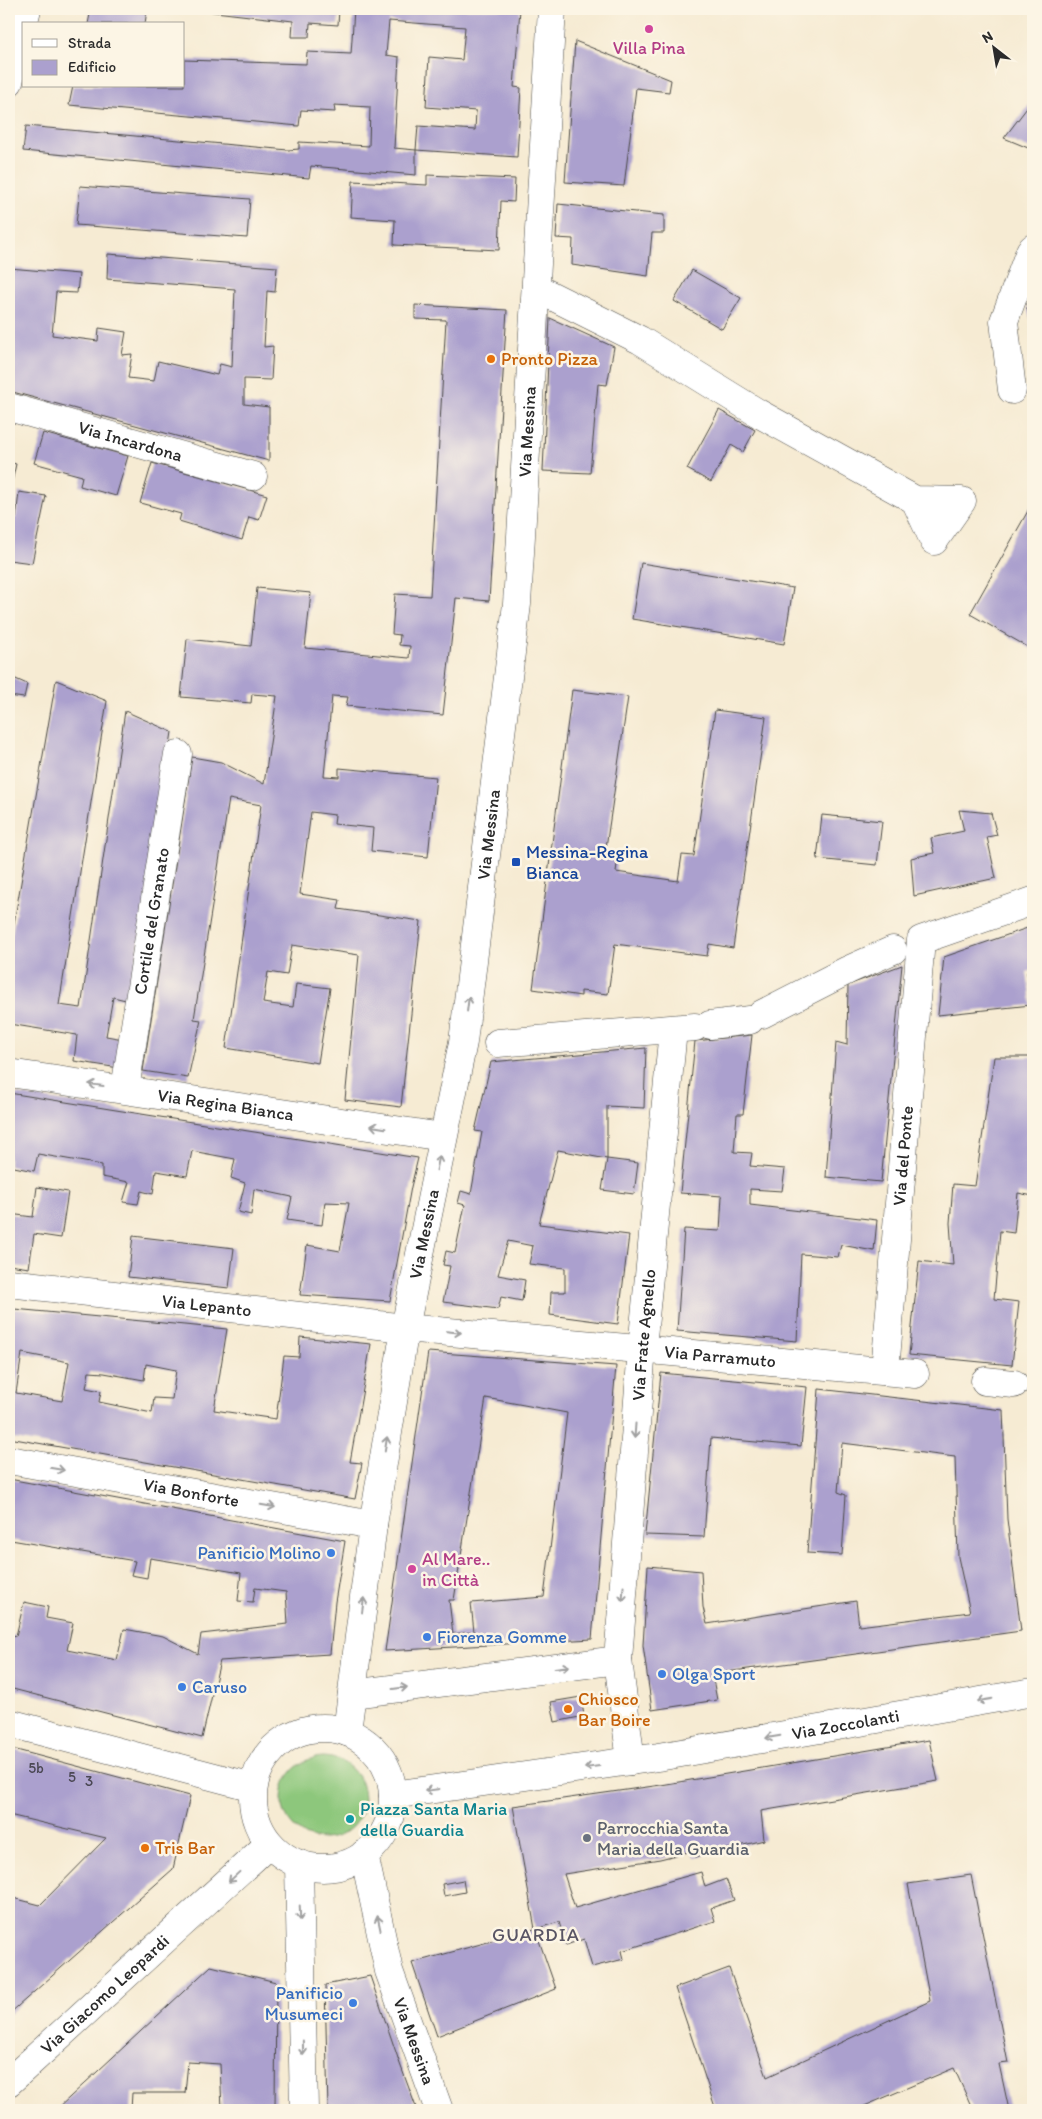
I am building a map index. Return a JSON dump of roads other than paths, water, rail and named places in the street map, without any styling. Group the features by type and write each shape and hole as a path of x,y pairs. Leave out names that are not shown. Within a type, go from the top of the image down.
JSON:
{"street":[{"path":"24,22 27,9"},
{"name":"Via Messina","path":"346,1732 373,1525 405,1328 463,1042 517,604 552,9"},
{"path":"9,82 22,29"},
{"path":"1012,390 1004,321 1030,251 1033,248"},
{"path":"536,288 640,340 758,413 915,500"},
{"name":"Via Incardona","path":"9,407 253,476"},
{"name":"Cortile del Granato","path":"125,1089 178,754"},
{"name":"Via del Ponte","path":"885,1371 921,940 1033,901"},
{"path":"498,1043 693,1027 756,1017 848,970 893,950"},
{"name":"Via Frate Agnello","path":"630,1761 619,1651 642,1348 693,1027"},
{"name":"Via Regina Bianca","path":"9,1073 443,1137"},
{"name":"Via Lepanto","path":"9,1283 405,1328"},
{"name":"Via Parramuto","path":"405,1328 915,1374"},
{"path":"985,1381 1014,1384"},
{"name":"Via Bonforte","path":"9,1460 373,1525"},
{"path":"352,1694 619,1651"},
{"name":"Via Zoccolanti","path":"393,1796 658,1757 1033,1692"},
{"path":"9,1723 253,1787"},
{"path":"320,1728 346,1732 359,1738 380,1756 391,1782 392,1809 386,1828 374,1846 352,1862 326,1868 299,1864 278,1852 269,1844 255,1817 252,1802 253,1787 263,1762 271,1750 287,1738 306,1729 320,1728"},
{"name":"Via Giacomo Leopardi","path":"9,2082 269,1844"},
{"name":"Via Messina","path":"364,1854 389,1971 438,2110"},
{"path":"299,1864 304,2110"}],"place":[{"name":"Villa Pina","path":"649,29"},
{"name":"Pronto Pizza","path":"491,359"},
{"name":"Messina-Regina Bianca","path":"516,862"},
{"name":"Panificio Molino","path":"331,1553"},
{"name":"Al Mare.. in Città","path":"412,1569"},
{"name":"Fiorenza Gomme","path":"427,1637"},
{"name":"Olga Sport","path":"662,1674"},
{"name":"Caruso","path":"182,1687"},
{"name":"Chiosco Bar Boire","path":"568,1709"},
{"name":"Piazza Santa Maria della Guardia","path":"350,1819"},
{"name":"Parrocchia Santa Maria della Guardia","path":"587,1838"},
{"name":"Tris Bar","path":"145,1848"},
{"name":"Panificio Musumeci","path":"353,2003"}],"district":[{"name":"GUARDIA","path":"536,1934"}]}
